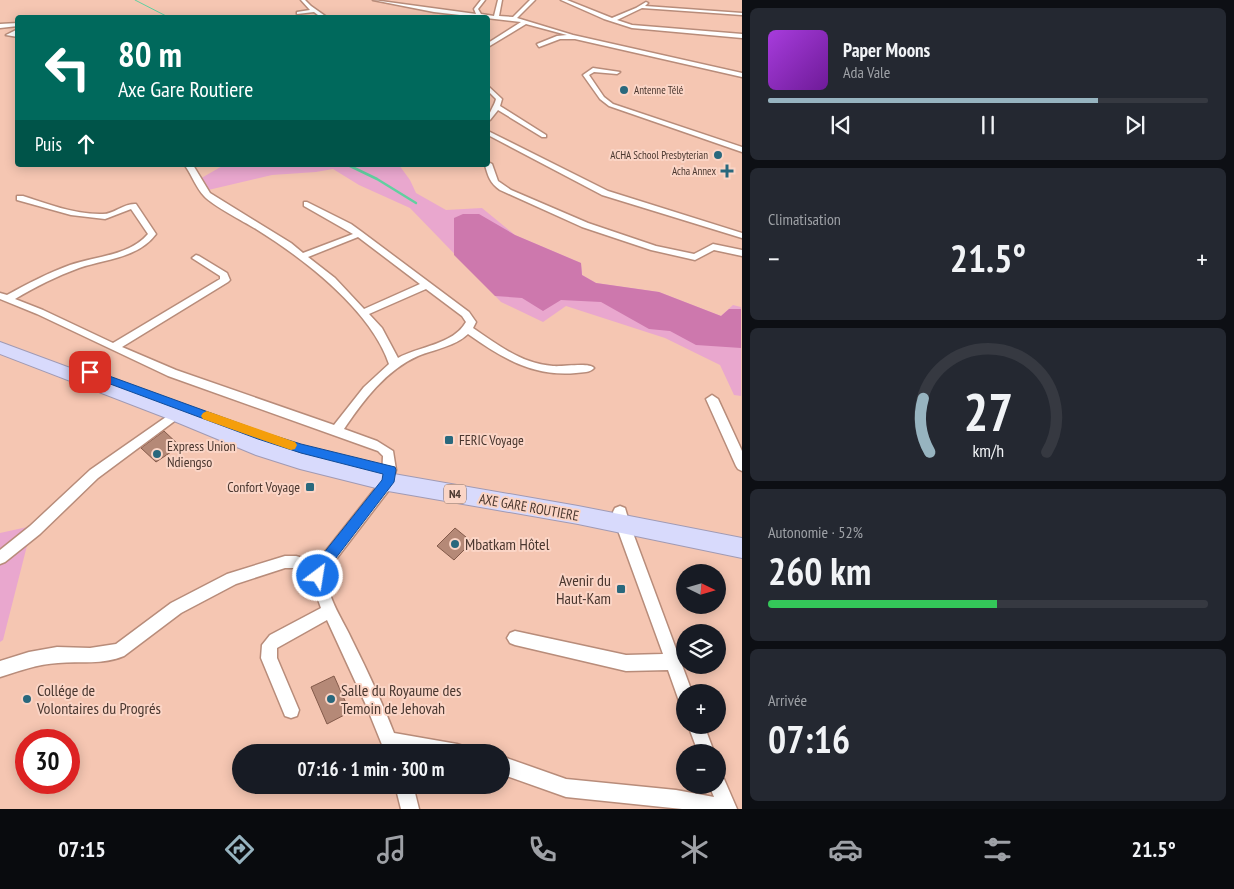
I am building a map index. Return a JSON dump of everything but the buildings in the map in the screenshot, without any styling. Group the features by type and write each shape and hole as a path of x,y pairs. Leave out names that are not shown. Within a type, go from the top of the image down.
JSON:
{"highway":[{"name":"N4","path":"0,340 180,411"},
{"name":"N4","path":"0,348 180,411"},
{"name":"AXE GARE ROUTIERE","path":"180,411 222,427 263,449 300,461 622,518 742,535"},
{"name":"AXE GARE ROUTIERE","path":"622,518 742,548"}],"street":[{"path":"303,0 321,15"},
{"path":"375,0 453,15"},
{"path":"481,15 476,9 483,0"},
{"path":"496,17 500,0"},
{"path":"514,19 532,0"},
{"path":"563,0 612,20 644,28 742,36"},
{"path":"612,20 641,7 649,0"},
{"path":"641,7 742,14"},
{"path":"294,10 302,15"},
{"path":"299,13 314,11"},
{"path":"490,17 514,19 575,37 742,75"},
{"path":"490,44 525,22"},
{"path":"0,26 15,24"},
{"path":"15,32 9,35 15,35"},
{"path":"539,46 559,38 575,37"},
{"path":"617,72 590,71 586,75 607,103 742,150"},
{"path":"490,90 499,99 490,116"},
{"path":"490,97 496,96"},
{"path":"497,106 544,136"},
{"path":"490,134 606,193 742,236"},
{"path":"191,167 207,195 224,203 303,256 332,280 364,313 385,341 395,366"},
{"path":"489,167 491,177 496,185 529,202 640,244 689,256 700,256 713,247 742,253"},
{"path":"4,298 75,267 100,261 131,249 149,239 152,234 133,206 105,217 71,213 20,198"},
{"path":"307,204 331,216 359,234 470,318 471,322 468,329 448,341 406,358 395,366 367,392 336,432"},
{"path":"303,256 359,234"},
{"path":"114,347 225,280 224,275 196,258"},
{"path":"364,313 426,285"},
{"path":"4,298 40,312 172,373 373,444 385,450 391,460 389,476 320,569 318,576 330,611 348,646 390,744"},
{"path":"468,329 520,361 539,368 554,370 589,368"},
{"path":"712,399 742,466"},
{"path":"0,558 36,530 94,474 180,411"},
{"path":"622,518 681,684"},
{"path":"0,669 29,660 57,656 99,655 119,652 176,608 232,579 285,562 296,562 320,569"},
{"path":"291,710 269,658 270,645 275,640 330,611"},
{"path":"515,638 626,663 672,662"},
{"path":"510,768 566,788 676,799 727,809"},
{"path":"406,794 410,809"},
{"path":"722,794 727,809"}],"shaded area":[{"path":"221,167 400,167 410,180 416,193 446,210 482,208 515,235 581,263 582,275 596,283 659,292 721,316 733,305 741,307 741,396 734,395 720,365 665,338 566,306 543,322 501,302 410,208 359,185 333,169 272,175 204,191 198,180"},
{"path":"463,214 479,214 515,235 581,263 582,275 596,283 659,292 721,316 729,309 741,309 741,348 696,345 670,331 649,329 601,302 561,300 543,311 522,298 495,296 454,255 454,218"},
{"path":"32,526 3,640 0,642 0,533"}],"waterway":[{"path":"135,0 164,15"},
{"path":"352,167 377,179 416,203"}],"slow traffic":[{"path":"207,416 291,445"}],"place":[{"name":"Antenne Télé","path":"624,90"},
{"name":"ACHA School Presbyterian","path":"718,155"},
{"name":"Acha Annex","path":"727,171"},
{"name":"FERIC Voyage","path":"449,440"},
{"name":"Express Union Ndiengso","path":"157,454"},
{"name":"Confort Voyage","path":"310,487"},
{"name":"Mbatkam Hôtel","path":"455,544"},
{"name":"Avenir du Haut-Kam","path":"621,589"},
{"name":"Collége de Volontaires du Progrés","path":"27,699"},
{"name":"Salle du Royaume des Temoin de Jehovah","path":"331,699"}],"route":[{"path":"90,372 301,449 390,470 388,482 320,569 318,576"}]}
